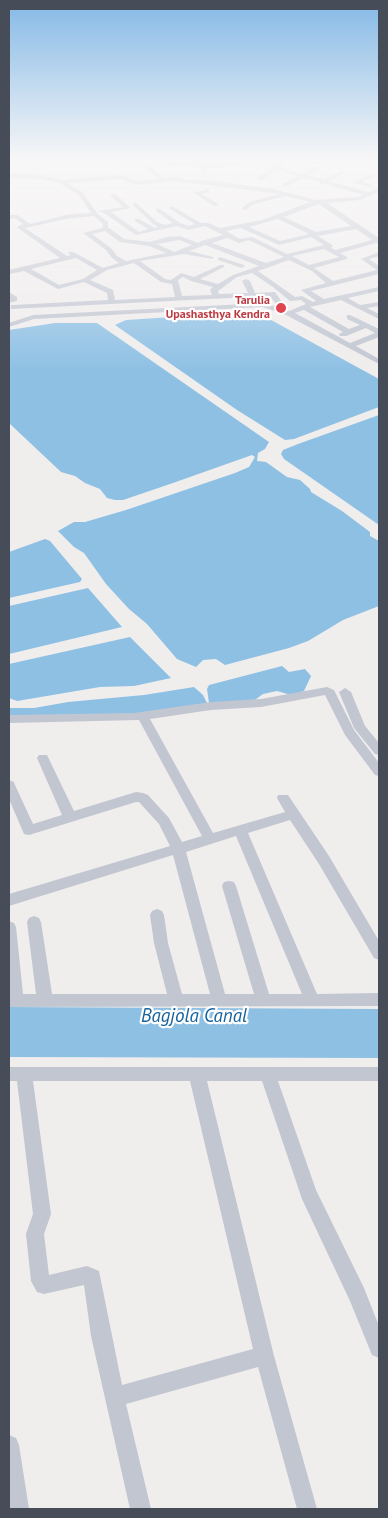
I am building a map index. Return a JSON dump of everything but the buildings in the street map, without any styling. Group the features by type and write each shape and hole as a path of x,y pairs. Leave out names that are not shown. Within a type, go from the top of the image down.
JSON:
{"street":[{"path":"24,230 67,263"},
{"path":"126,264 113,256 109,249 86,233 108,230 115,236 130,243 150,244 174,254 200,243 227,235"},
{"path":"130,230 138,234 154,230"},
{"path":"191,230 218,242 224,240 252,247 267,246"},
{"path":"220,230 240,241 250,238 267,246 308,267 331,283"},
{"path":"250,230 279,243 341,230"},
{"path":"268,238 301,230"},
{"path":"217,283 288,258 289,255 326,248 330,245 305,230"},
{"path":"361,230 377,239"},
{"path":"95,240 133,232"},
{"path":"150,244 168,238 180,238 241,256 267,266"},
{"path":"334,252 377,239"},
{"path":"284,242 302,253"},
{"path":"58,245 102,270"},
{"path":"308,267 345,258 326,248"},
{"path":"56,287 85,280 102,270 149,257 184,252 211,258"},
{"path":"379,254 364,259 379,270"},
{"path":"39,255 50,263"},
{"path":"67,263 77,256"},
{"path":"184,284 223,263 241,256"},
{"path":"370,256 379,262"},
{"path":"9,272 50,263 86,260"},
{"path":"135,261 163,281 174,282"},
{"path":"216,296 213,291 217,283 239,267 256,262"},
{"path":"223,263 239,267"},
{"path":"24,268 56,287 66,297 69,304"},
{"path":"198,278 187,273 200,268"},
{"path":"252,270 276,285 293,299 302,298 308,306 350,332"},
{"path":"323,302 305,290 379,270"},
{"path":"179,298 174,278 183,274 217,283 234,296"},
{"path":"85,280 110,292 112,302"},
{"path":"246,281 253,295"},
{"path":"288,313 323,302 379,289"},
{"path":"9,294 14,299 11,304 33,306 112,302 158,296 179,298 273,294 280,305 275,308"},
{"path":"89,294 92,314"},
{"path":"31,298 33,306"},
{"path":"343,298 379,317"},
{"path":"359,307 379,304"},
{"path":"9,325 33,317 245,305 275,308 288,313 379,362"},
{"path":"350,317 379,333"},
{"path":"333,338 367,326"},
{"path":"349,346 379,333"},
{"path":"364,354 374,350"},
{"path":"9,719 72,720 143,716 211,706 261,703 327,691 330,693 349,732 379,772"},
{"path":"345,692 360,728 379,751"},
{"path":"143,716 210,839"},
{"path":"43,758 70,818"},
{"path":"9,785 14,809 29,830 141,797 164,821 178,848 219,1001"},
{"path":"283,798 324,860 379,954"},
{"path":"9,900 293,814"},
{"path":"240,830 312,1000"},
{"path":"229,886 264,1001"},
{"path":"157,915 161,943 176,1001"},
{"path":"34,922 45,1002"},
{"path":"9,927 12,1001 379,1000"},
{"path":"140,1509 101,1336 92,1278 87,1275 44,1285 40,1281 35,1234 42,1214 16,1074 379,1074"},
{"path":"197,1075 264,1356 307,1509"},
{"path":"268,1075 308,1193 354,1288 379,1348"},
{"path":"114,1397 264,1356"},
{"path":"9,1445 19,1509"}],"water":[{"path":"203,315 262,315 379,379 379,407 294,439 285,440 237,410 115,325 126,320"},
{"path":"55,323 97,323 269,442 265,449 258,453 257,461 266,462 287,477 300,480 311,492 342,511 370,532 370,536 379,541 379,606 343,620 308,641 225,665 216,659 203,660 196,667 177,659 147,624 129,609 106,584 84,553 74,547 58,531 74,522 85,522 126,510 235,473 249,467 255,457 252,455 123,500 107,498 100,489 85,483 75,476 61,472 9,423 9,330"},
{"path":"379,415 379,525 284,459 281,454 283,450 298,444"},
{"path":"45,539 50,541 82,579 80,582 9,598 9,552"},
{"path":"88,588 122,627 9,654 9,606"},
{"path":"130,637 171,678 134,686 100,687 17,701 9,698 9,664"},
{"path":"282,666 289,672 305,669 311,676 304,691 291,695 277,691 263,694 252,702 209,703 207,689 209,685"},
{"path":"194,687 203,695 208,705 120,716 9,717 9,708 34,708 68,702 144,695"},
{"name":"Bagjola Canal","path":"9,1007 379,1009 379,1058 9,1057"}],"place":[{"name":"Tarulia Upashasthya Kendra","path":"281,308"}]}
